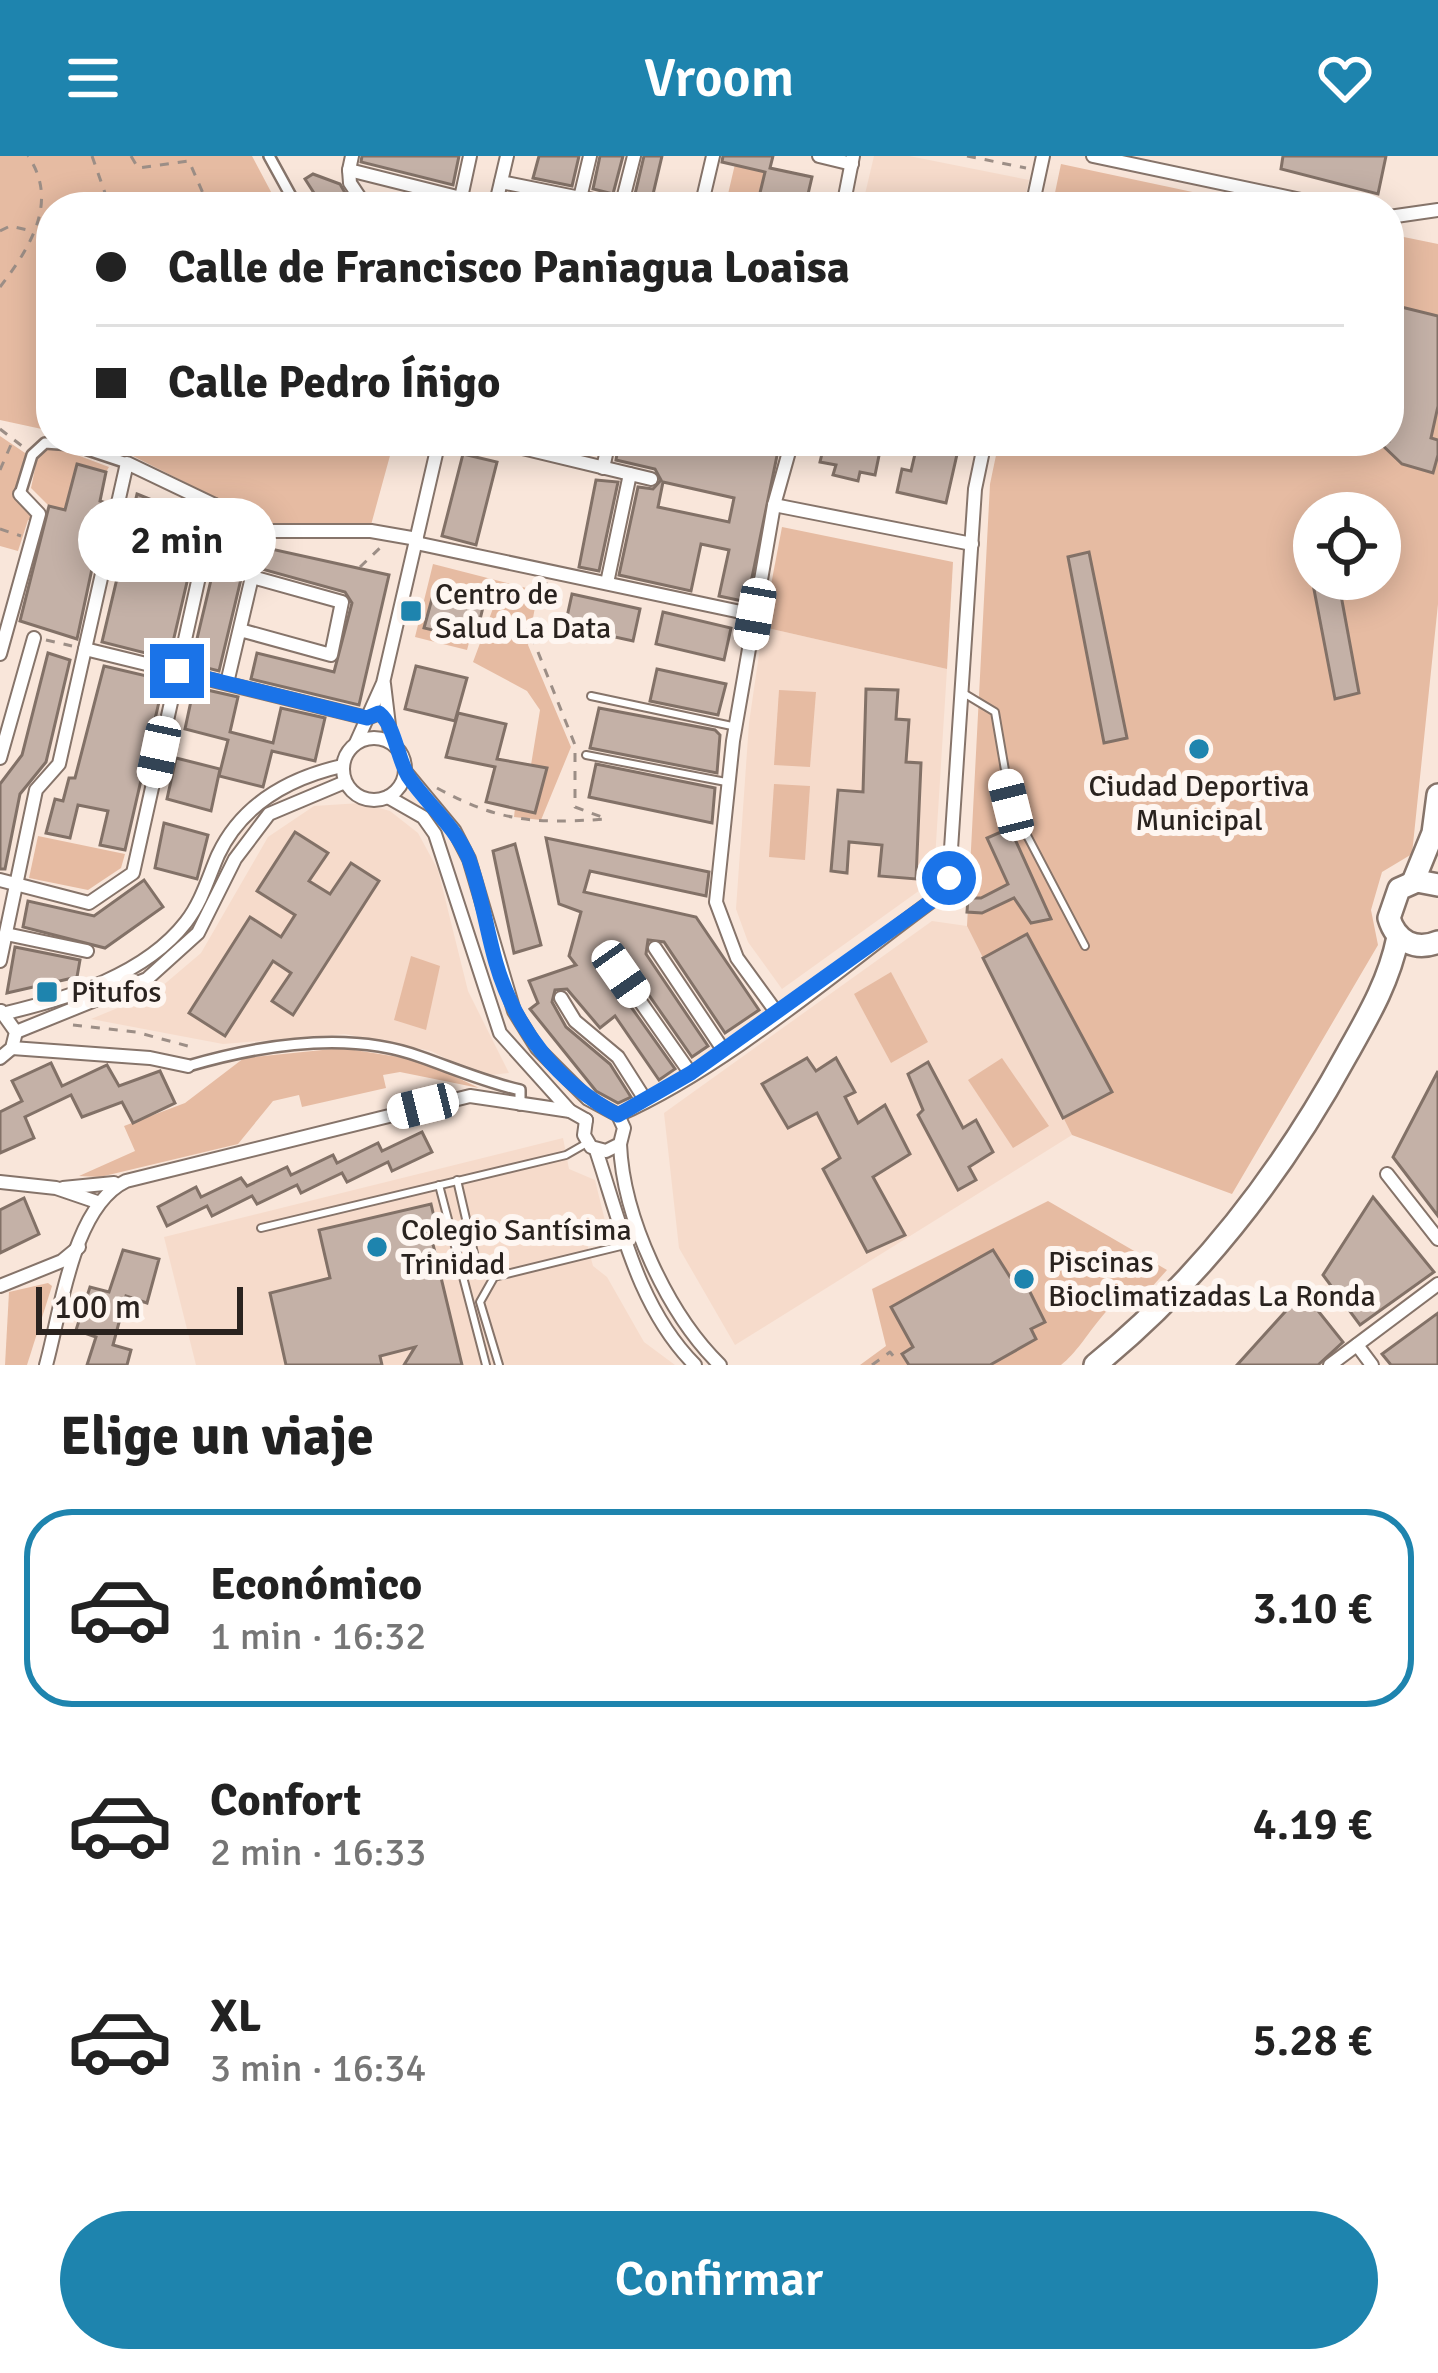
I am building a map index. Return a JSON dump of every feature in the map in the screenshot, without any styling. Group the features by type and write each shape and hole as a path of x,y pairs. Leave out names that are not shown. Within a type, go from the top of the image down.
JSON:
{"main road":[{"path":"1413,882 1433,833 1438,795"},
{"path":"1095,1365 1168,1301 1238,1221 1301,1137 1390,976 1398,937 1389,908 1399,889 1413,882 1438,885"},
{"path":"1398,937 1429,944"},
{"path":"1390,976 1429,944"}],"street":[{"path":"269,156 289,192"},
{"path":"462,192 470,156"},
{"path":"499,192 507,156"},
{"path":"581,192 590,156"},
{"path":"625,192 634,156"},
{"path":"705,192 713,156"},
{"path":"819,156 853,160 846,192"},
{"path":"1093,156 1263,192"},
{"path":"356,192 350,183 351,163 432,192"},
{"path":"501,182 550,192"},
{"path":"1404,215 1438,210"},
{"path":"0,654 39,514 20,494 36,453"},
{"path":"102,456 269,531 394,535 755,614"},
{"path":"0,1058 12,1048 16,1032 3,1012 138,964 185,923 237,824 259,801 293,782 342,766 383,683 436,456"},
{"path":"555,456 651,479"},
{"path":"604,468 606,456"},
{"path":"777,1013 737,958 717,915 736,727 774,505 788,456"},
{"path":"720,1365 670,1306 621,1168 621,1121 940,895 949,878 972,544 983,456"},
{"path":"0,962 36,790 59,764 127,464"},
{"path":"607,583 630,474"},
{"path":"0,880 89,903 133,873 215,505"},
{"path":"774,505 972,544"},
{"path":"227,683 252,577 342,602 331,655 240,631"},
{"path":"0,758 34,638"},
{"path":"86,649 367,718 379,713 388,720"},
{"path":"383,683 391,742 402,755 405,771 454,830 469,859 514,1012 537,1048 621,1121"},
{"path":"356,743 373,737 391,742"},
{"path":"342,766 345,782 359,797 388,797 423,817 435,834 500,1033 569,1111 586,1120 656,1316 694,1365"},
{"path":"388,797 405,771"},
{"path":"16,1032 59,1012 118,994 174,958 218,902 235,860 260,824 300,797 345,782"},
{"path":"3,938 87,951"},
{"path":"655,948 724,1051"},
{"path":"621,974 691,1073"},
{"path":"561,998 575,1021 618,1057 642,1103"},
{"path":"12,1048 150,1058 188,1066 243,1050 354,1044 420,1056 479,1081 520,1090 520,1105"},
{"path":"0,1182 80,1188 132,1180 451,1098 569,1111"},
{"path":"586,1120 603,1110"},
{"path":"592,1146 620,1144"},
{"path":"1387,1174 1438,1239"},
{"path":"46,1365 83,1232 99,1204 132,1180"},
{"path":"56,1188 99,1204"},
{"path":"56,1188 76,1204 83,1232"},
{"path":"80,1188 99,1204"},
{"path":"0,1286 34,1274 79,1247 99,1204"},
{"path":"50,1266 70,1275"},
{"path":"34,1274 70,1275"},
{"path":"34,1274 52,1280 65,1295"},
{"path":"1330,1365 1438,1284"},
{"path":"1357,1345 1372,1365"}],"lane":[{"path":"961,693 995,712 1011,805 1085,946"},
{"path":"591,696 736,727"},
{"path":"586,754 729,783"},
{"path":"261,1228 592,1146"},
{"path":"457,1180 476,1262 494,1277"},
{"path":"439,1185 486,1365"},
{"path":"499,1365 480,1302 494,1277 628,1244"}],"path":[{"path":"28,156 41,192"},
{"path":"92,156 105,192"},
{"path":"131,156 138,168 189,161 202,192"},
{"path":"967,156 1041,163"},
{"path":"0,231 10,226 35,232"},
{"path":"0,286 36,229"},
{"path":"0,429 32,455"},
{"path":"0,470 14,438"},
{"path":"0,529 33,541"},
{"path":"360,567 394,535"},
{"path":"433,786 475,809 532,824 608,819 575,806 575,745 534,642 548,571"},
{"path":"34,638 86,649"},
{"path":"59,1012 68,1024 136,1032 195,1048"},
{"path":"872,1365 890,1352 895,1358"}],"shaded area":[{"path":"0,156 252,156 271,192 36,192 36,428 0,420"},
{"path":"874,156 909,156 1029,180 1026,192 866,192"},
{"path":"735,164 765,172 760,192 728,192"},
{"path":"1061,164 1193,192 1055,192"},
{"name":"Ciudad Deportiva Municipal","path":"1404,237 1438,244 1438,604 1412,854 1382,872 1371,910 1378,945 1232,1194 1072,1135 967,926 990,484 996,456 1404,456"},
{"path":"0,436 28,455 16,497 25,510 46,519 45,524 28,520 18,551 0,546"},
{"path":"38,456 80,456 109,467 106,472 77,465 68,510 49,506 31,488"},
{"path":"133,456 390,456 371,525 270,525"},
{"path":"782,527 953,562 947,669 763,627"},
{"path":"433,564 538,591 528,645 571,747 541,820 514,817 515,808 535,812 547,769 531,765 540,710 527,691 473,662 501,587 487,584 484,595 436,584 425,627 470,639 467,650 415,637"},
{"path":"763,627 947,669 934,875 927,885 782,989 748,942 736,909 749,723"},
{"path":"779,690 816,692 810,767 774,765"},
{"path":"774,784 810,786 805,860 769,857"},
{"path":"361,803 390,811 418,833 438,870 468,991 509,1073 481,1076 431,1051 345,1034 223,1044 91,1019 154,993 201,953 268,837 314,806"},
{"path":"38,836 125,854 121,868 88,890 29,878"},
{"path":"932,921 967,926 1072,1135 735,1345 679,1248 664,1113"},
{"path":"411,956 440,966 426,1030 394,1020"},
{"path":"891,972 928,1042 891,1063 854,994"},
{"path":"342,1048 423,1061 479,1088 400,1072 383,1075 386,1088 302,1107 299,1095 273,1101 238,1144 100,1177 79,1176 135,1151 124,1126 185,1103 244,1058"},
{"path":"1002,1058 1049,1126 1013,1148 968,1080"},
{"name":"Colegio Santísima Trinidad","path":"563,1138 569,1169 595,1180 605,1221 586,1240 593,1266 607,1277 644,1342 675,1365 196,1365 164,1237"},
{"name":"Piscinas Bioclimatizadas La Ronda","path":"1048,1201 1167,1270 1150,1289 1121,1298 1061,1365 860,1365 886,1346 872,1289"},
{"path":"52,1286 27,1365 5,1365 9,1292"}],"building":[{"path":"362,156 459,156 453,185 361,162"},
{"path":"539,156 579,156 572,186 533,178"},
{"path":"600,156 623,156 614,192 593,189"},
{"path":"644,156 662,156 654,192 636,192"},
{"path":"723,156 773,156 770,168 812,177 808,192 760,192 765,172 722,162"},
{"path":"1283,156 1386,156 1378,192 1281,169"},
{"path":"313,174 340,184 345,192 313,192 305,179"},
{"path":"1404,308 1438,316 1438,406 1431,438 1438,440 1438,455 1433,473 1402,464 1394,456 1404,456"},
{"path":"462,456 497,462 476,545 442,536"},
{"path":"617,456 777,456 747,602 719,596 729,550 701,544 691,591 619,575 638,487 653,489 661,480 655,469 616,460","holes":["663,482 734,498 729,522 658,507"]},
{"path":"821,456 879,456 875,475 860,472 858,481 833,475 836,465 820,462"},
{"path":"914,456 957,456 946,503 897,492 902,469 911,471"},
{"path":"77,464 106,472 100,501 106,503 77,639 20,621 49,506 65,510"},
{"path":"596,480 618,482 599,571 579,567"},
{"path":"137,494 194,517 187,550 194,552 169,659 102,642"},
{"path":"221,538 389,575 359,705 251,679 257,653 334,672 352,603 345,592 255,567 242,575 219,671 191,664"},
{"path":"1089,552 1127,738 1104,743 1068,557"},
{"path":"436,584 486,595 475,640 424,628"},
{"path":"572,594 640,609 633,641 565,626"},
{"path":"1316,600 1342,600 1359,693 1335,699"},
{"path":"663,612 731,628 724,660 656,644"},
{"path":"48,653 70,660 46,762 20,794 5,869 0,869 0,784 22,755"},
{"path":"104,666 164,680 125,850 100,845 108,811 78,805 70,838 46,833 55,799 63,801 69,778 75,778"},
{"path":"416,666 467,678 455,721 405,709"},
{"path":"657,669 726,684 718,715 650,701"},
{"path":"194,687 238,697 230,732 273,743 281,708 325,718 315,761 272,751 263,787 219,776 228,740 185,729"},
{"path":"866,689 898,690 896,719 909,720 906,762 921,763 916,879 879,876 882,845 849,842 847,873 831,871 838,790 863,792"},
{"path":"599,708 715,730 720,735 717,773 590,748"},
{"path":"458,713 506,724 497,759 547,768 535,813 486,802 495,767 446,757"},
{"path":"176,758 220,769 211,811 167,799"},
{"path":"596,764 715,788 712,823 589,797"},
{"path":"164,823 208,835 197,879 155,868"},
{"path":"1010,828 1051,919 1031,923 1014,898 982,913 967,912 968,898 981,898 1008,884 987,838"},
{"path":"295,832 328,853 309,881 330,894 351,863 379,881 293,1015 272,1001 291,973 273,961 225,1036 189,1013 250,917 281,937 295,915 257,891"},
{"path":"546,838 709,872 706,896 590,871 584,892 696,917 759,1010 725,1033 664,942 648,940 646,954 708,1046 692,1057 630,968 614,966 612,980 675,1069 659,1080 615,1016 600,1028 567,989 555,990 552,1002 566,1027 610,1064 631,1097 618,1103 596,1091 530,1009 538,1003 529,981 576,965 569,956 581,912 559,904"},
{"path":"515,844 541,945 514,953 493,851"},
{"path":"144,880 163,907 105,948 23,927 28,901 94,916"},
{"path":"1027,934 1112,1092 1063,1118 983,958"},
{"path":"15,947 80,960 77,977 7,993"},
{"path":"807,1058 816,1071 836,1058 855,1092 845,1097 858,1123 885,1105 910,1154 873,1177 905,1235 867,1252 823,1169 840,1158 817,1113 788,1128 762,1084"},
{"path":"928,1062 963,1128 976,1120 993,1152 969,1167 976,1180 958,1190 918,1115 923,1110 908,1074"},
{"path":"51,1063 62,1086 107,1065 119,1086 160,1071 175,1103 133,1123 122,1102 82,1117 71,1095 25,1117 34,1138 0,1153 0,1112 22,1101 12,1081"},
{"path":"1438,1071 1438,1216 1393,1157"},
{"path":"422,1132 432,1152 392,1171 388,1162 347,1182 342,1173 301,1193 297,1185 257,1204 252,1196 212,1216 207,1206 167,1226 158,1207 196,1187 201,1197 241,1178 247,1186 287,1167 291,1175 333,1155 337,1163 378,1143 382,1151"},
{"path":"1373,1197 1434,1272 1360,1325 1323,1275"},
{"path":"24,1198 39,1234 0,1253 0,1210"},
{"path":"431,1204 439,1238 432,1240 462,1365 404,1365 415,1347 380,1356 382,1365 286,1365 270,1293 330,1278 319,1230"},
{"path":"123,1250 159,1259 147,1303 126,1296 113,1345 131,1350 127,1365 87,1365 96,1337 76,1330 90,1287 109,1292"},
{"path":"993,1250 1010,1277 1020,1272 1045,1322 1031,1329 1036,1339 990,1365 909,1365 902,1354 913,1347 891,1307"},
{"path":"1303,1292 1343,1342 1318,1365 1237,1365"},
{"path":"1438,1313 1438,1365 1391,1365 1382,1354"}],"place":[{"name":"Centro de Salud La Data","path":"411,611"},
{"name":"Ciudad Deportiva Municipal","path":"1199,749"},
{"name":"Pitufos","path":"47,992"},
{"name":"Colegio Santísima Trinidad","path":"377,1247"},
{"name":"Piscinas Bioclimatizadas La Ronda","path":"1024,1279"}],"route":[{"path":"177,671 367,718 379,713 388,720 391,742 402,755 405,771 454,830 469,859 497,967 514,1012 537,1048 589,1099 618,1115 691,1073 777,1013 940,895 949,878"}]}
